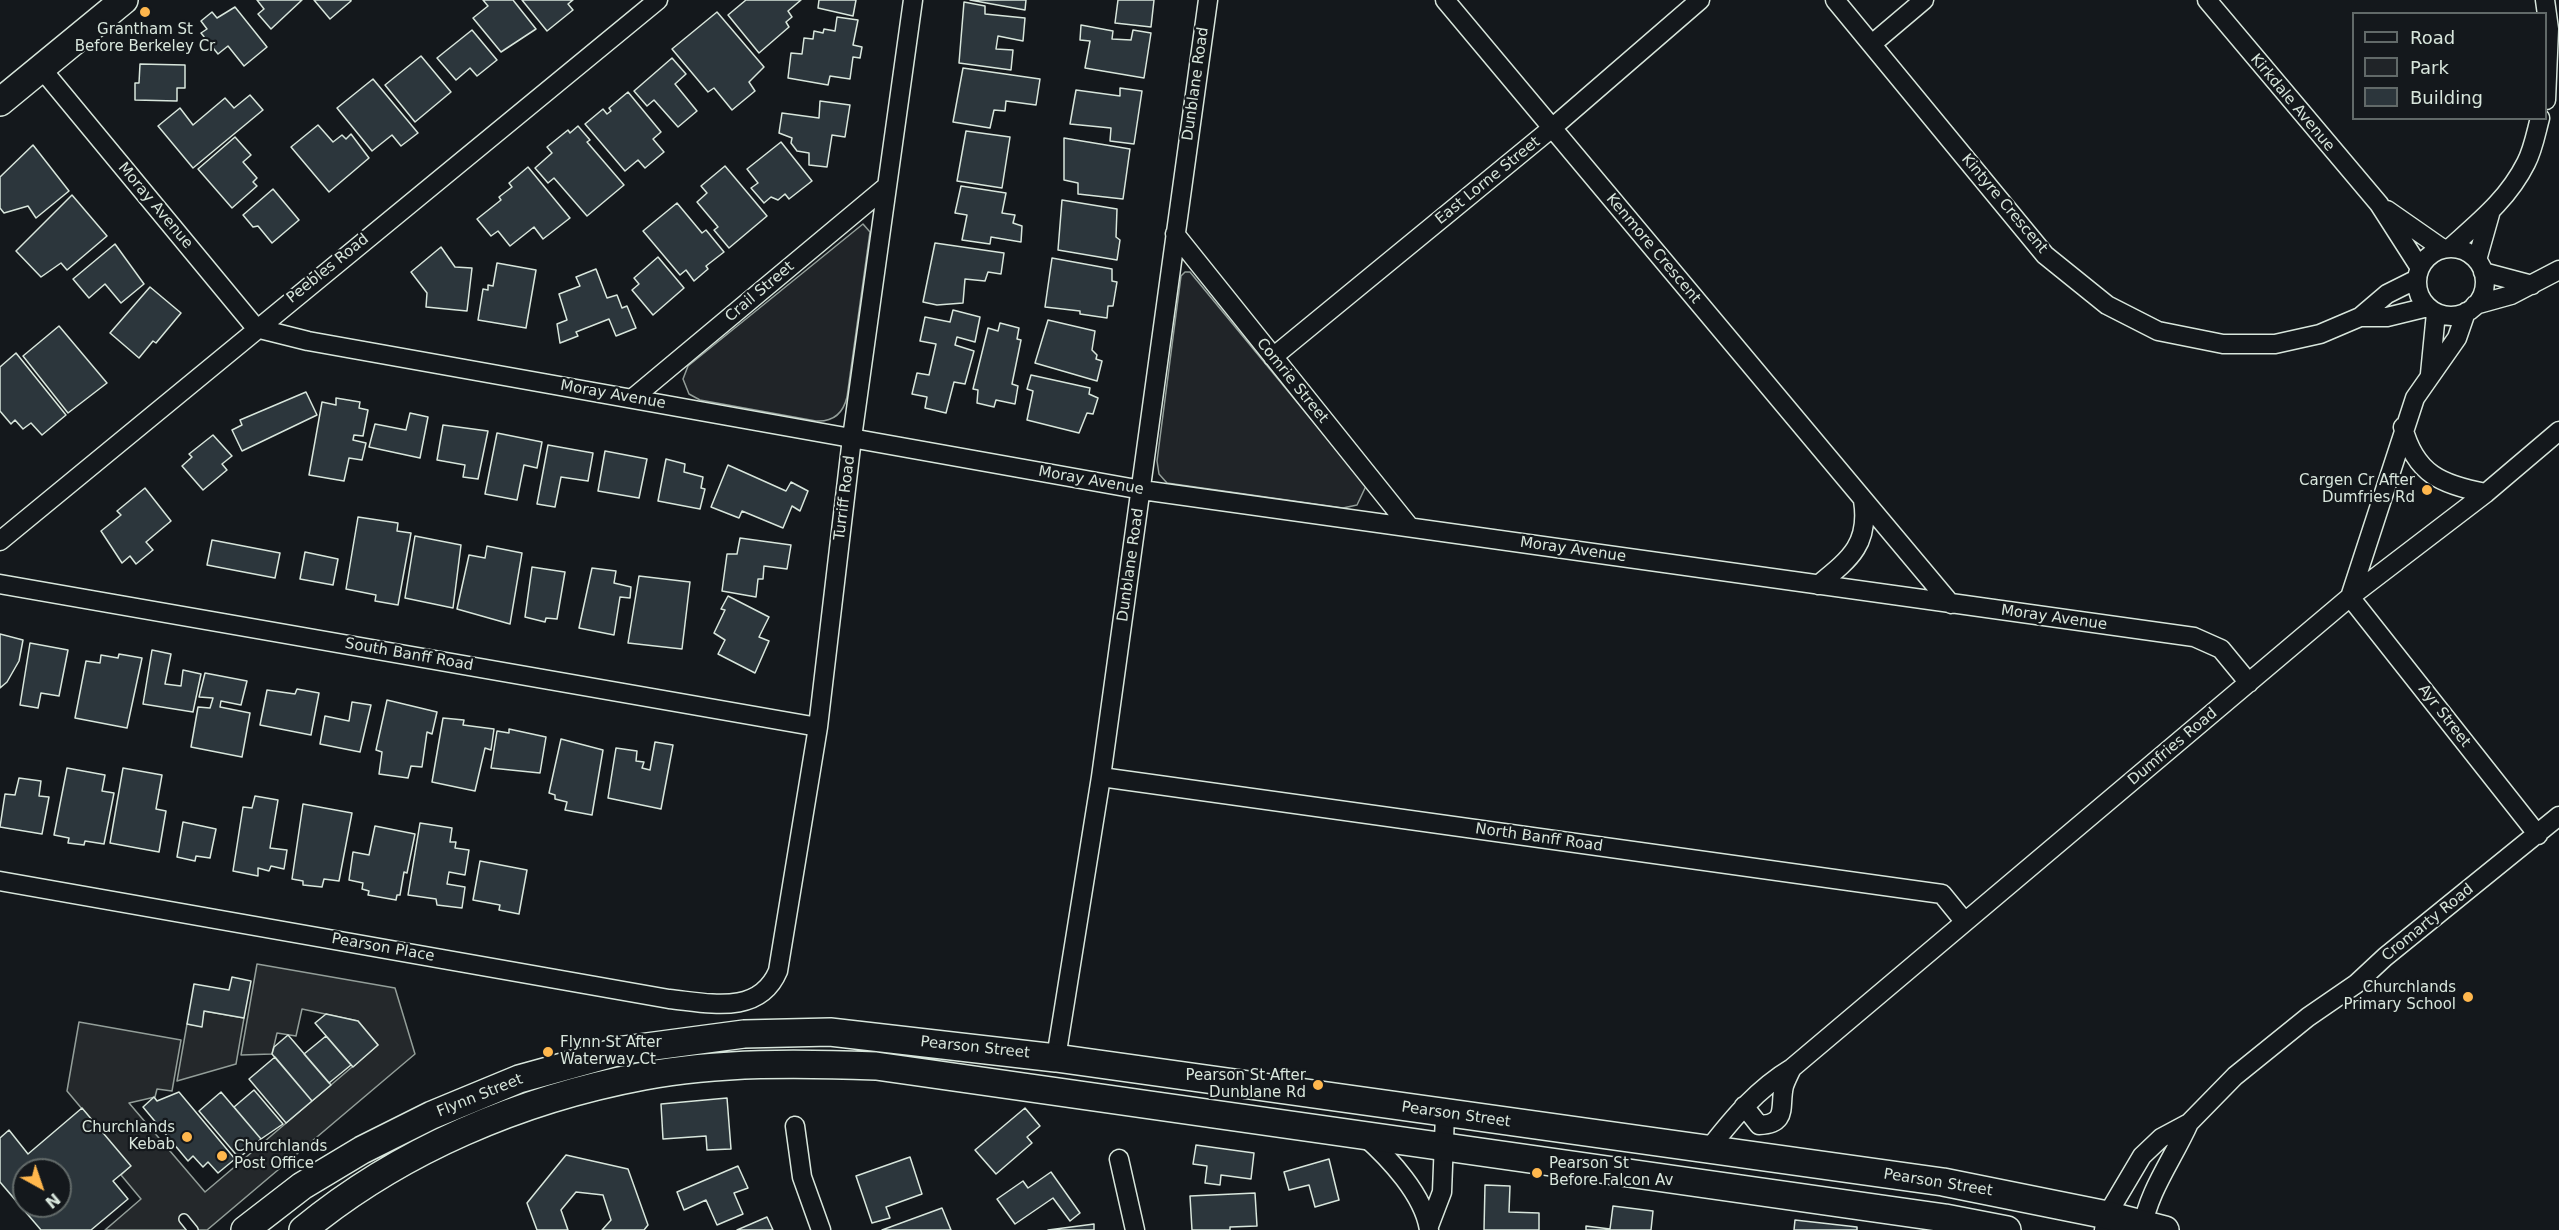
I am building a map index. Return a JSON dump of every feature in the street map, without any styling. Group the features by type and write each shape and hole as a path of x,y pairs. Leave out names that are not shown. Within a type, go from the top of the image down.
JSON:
{"main road":[{"path":"0,102 124,0"},
{"name":"Pearson Street","path":"744,1034 830,1032 1056,1058 1943,1182 2106,1222 2150,1228"},
{"name":"Flynn Street","path":"245,1230 302,1186 362,1150 432,1115 519,1079 624,1050 744,1034"},
{"name":"Pearson Street","path":"769,1064 876,1066 1945,1218 2007,1230"},
{"name":"Flynn Street","path":"303,1230 337,1202 389,1169 503,1116 645,1076 769,1064"}],"street":[{"name":"Peebles Road","path":"0,541 256,328 658,0"},
{"name":"Turriff Road","path":"765,992 778,970 818,727 852,438 913,0"},
{"name":"Dunblane Road","path":"1056,1058 1101,777 1208,0"},
{"name":"Kenmore Crescent","path":"1445,0 1951,604"},
{"name":"East Lorne Street","path":"1273,357 1551,128 1700,0"},
{"name":"Kintyre Crescent","path":"1835,0 2045,255 2107,305 2158,331 2223,344 2275,344 2320,334 2360,317 2387,294 2418,274"},
{"path":"1872,44 1924,0"},
{"name":"Kirkdale Avenue","path":"2207,0 2379,204 2418,274"},
{"path":"2547,14 2549,29 2547,76"},
{"name":"Moray Avenue","path":"41,68 256,328 308,341 1142,490 2194,637 2221,649 2249,683"},
{"path":"2539,120 2527,162 2490,214 2446,249 2425,260 2418,274 2421,299 2432,310 2456,315 2511,295 2559,270"},
{"name":"Crail Street","path":"633,398 887,186"},
{"name":"Kirkdale Avenue","path":"2379,204 2446,249"},
{"path":"2350,597 2403,427 2415,398 2457,338 2470,309 2484,289 2480,266 2490,214"},
{"name":"Comrie Street","path":"1175,234 1409,526"},
{"path":"2446,249 2460,249 2480,266 2532,285"},
{"name":"Kintyre Crescent","path":"2360,317 2387,317 2432,310"},
{"path":"2430,376 2432,310"},
{"path":"2403,427 2408,445 2417,462 2428,472 2457,488 2486,493"},
{"name":"Dumfries Road","path":"1708,1150 1744,1106 1768,1083 1792,1068 2350,597 2486,493 2559,431"},
{"path":"1818,585 1845,563 1860,542 1866,522 1863,498"},
{"name":"South Banff Road","path":"0,584 818,727"},
{"name":"Ayr Street","path":"2350,597 2538,834"},
{"name":"North Banff Road","path":"1101,777 1942,894 1964,921"},
{"name":"Cromarty Road","path":"2106,1222 2142,1156 2161,1138 2189,1123 2235,1076 2308,1017 2356,984 2385,957 2559,816"},
{"name":"Pearson Place","path":"0,881 669,999 739,1003 753,1000 765,992"},
{"path":"1744,1106 1760,1125 1770,1125 1778,1119 1782,1111 1784,1088 1792,1068"},
{"path":"1429,1228 1442,1192 1445,1114"},
{"name":"Cromarty Road","path":"2150,1228 2161,1172 2175,1152 2189,1123"},
{"path":"795,1126 802,1177 821,1230"},
{"path":"1364,1136 1390,1160 1402,1175 1429,1228"},
{"path":"1119,1160 1135,1230"}],"lane":[{"path":"183,1219 193,1230"}],"green space":[{"path":"863,224 870,232 847,397 843,408 836,416 816,421 700,400 689,394 683,379 688,366"},
{"path":"1185,272 1190,272 1366,486 1357,505 1343,508 1167,483 1159,474 1157,461 1181,276"}],"shaded area":[{"path":"257,964 395,988 415,1054 207,1230 105,1230 141,1199 121,1175 130,1166 67,1091 79,1022 181,1040 172,1091 157,1089 155,1097 129,1103 205,1192 378,1045 358,1021 302,1009 296,1036 277,1033 272,1054 241,1055"},
{"path":"204,1011 244,1018 236,1064 177,1081 187,1024 201,1026"}],"building":[{"path":"257,0 302,0 271,29 258,14 264,9"},
{"path":"314,0 351,0 351,1 330,19"},
{"path":"483,0 513,0 536,29 501,52 473,18 488,6"},
{"path":"522,0 573,0 568,4 573,10 547,31"},
{"path":"746,0 801,0 788,11 792,17 786,22 789,27 759,53 728,15"},
{"path":"819,0 856,0 853,16 818,8"},
{"path":"970,0 1026,0 1025,10"},
{"path":"1118,0 1154,0 1151,27 1115,23"},
{"path":"964,2 985,6 985,14 1025,18 1023,41 998,36 996,49 1013,50 1011,70 959,63"},
{"path":"235,7 267,47 244,66 228,46 218,54 201,33 207,29 201,21 212,12 217,18"},
{"path":"717,12 764,67 749,82 755,91 732,110 714,88 708,92 672,49"},
{"path":"837,17 858,20 853,45 862,47 860,58 853,57 850,79 830,76 828,85 788,78 791,53 802,54 804,38 813,39 814,31 823,33 824,29 835,31"},
{"path":"1081,25 1113,31 1112,39 1131,40 1133,30 1151,33 1144,78 1085,68 1090,41 1080,40"},
{"path":"472,30 497,60 477,76 470,68 456,80 437,58"},
{"path":"421,56 451,92 415,122 385,85"},
{"path":"672,58 686,74 675,84 697,111 678,127 654,100 647,106 634,91"},
{"path":"140,64 185,65 185,88 177,88 177,101 135,100 135,83 139,83"},
{"path":"963,68 1040,79 1036,105 1006,101 1005,111 994,110 990,128 953,122"},
{"path":"373,79 418,133 401,146 392,135 372,151 337,108"},
{"path":"1120,88 1142,91 1134,144 1110,141 1111,128 1070,124 1076,90 1120,96"},
{"path":"628,92 661,132 653,139 664,152 645,168 638,160 625,171 585,124 603,109 607,114 611,111 609,108"},
{"path":"250,95 263,110 193,168 158,126 180,108 193,125 225,98 234,108"},
{"path":"820,101 850,105 845,137 832,135 827,167 809,165 809,153 797,151 791,143 792,138 779,133 782,113 819,118"},
{"path":"318,125 333,142 342,135 346,139 351,134 369,158 329,192 291,147"},
{"path":"578,126 590,140 587,142 624,185 587,216 554,178 548,183 535,168 552,153 547,147 568,130 570,133"},
{"path":"966,131 1010,137 1002,188 957,181"},
{"path":"235,137 251,155 243,162 257,178 253,182 257,186 232,208 198,169"},
{"path":"1064,138 1130,149 1123,199 1078,194 1078,183 1064,180"},
{"path":"781,142 812,181 789,199 785,194 778,200 771,197 764,203 751,188 758,183 747,169"},
{"path":"33,145 69,191 36,218 28,206 4,213 0,208 0,177"},
{"path":"725,166 767,216 729,248 714,230 718,227 697,202 707,193 701,186"},
{"path":"528,167 570,218 543,239 534,227 510,246 498,231 491,236 477,219 501,200 499,197 512,187 509,183"},
{"path":"961,186 1006,193 1002,213 1015,215 1013,223 1022,226 1021,242 991,237 990,244 962,240 967,215 955,213"},
{"path":"273,189 299,220 272,243 258,226 253,227 243,215"},
{"path":"72,195 107,236 67,270 61,263 41,277 16,251"},
{"path":"1062,200 1117,209 1116,237 1120,240 1117,260 1058,250"},
{"path":"677,203 702,233 706,230 724,252 706,266 708,269 694,281 686,270 680,275 643,231"},
{"path":"935,243 1004,253 1001,274 988,272 985,281 965,279 963,303 937,305 923,302"},
{"path":"115,244 144,284 121,303 105,284 89,298 73,279"},
{"path":"441,247 455,267 472,268 467,311 426,307 427,293 411,272"},
{"path":"658,257 684,288 653,315 632,290 639,284 634,278"},
{"path":"1052,258 1112,269 1112,281 1117,282 1113,306 1108,306 1107,318 1080,314 1080,311 1045,307"},
{"path":"497,263 536,270 526,328 478,320 483,289 488,290 488,285 493,286"},
{"path":"596,269 607,298 617,295 622,308 627,306 636,328 616,336 609,319 576,332 578,336 560,343 557,324 567,320 559,294 580,286 576,277"},
{"path":"150,287 181,313 156,343 153,341 139,358 110,333"},
{"path":"953,310 980,317 975,342 957,337 955,345 974,351 965,384 954,382 946,413 925,408 927,397 912,394 917,373 929,375 936,344 920,341 925,317 950,322"},
{"path":"1048,320 1095,331 1092,350 1097,355 1096,359 1102,361 1097,381 1035,363"},
{"path":"1000,323 1019,328 1017,339 1021,340 1012,384 1018,386 1015,404 996,400 994,407 977,403 978,390 973,389 988,328 998,331"},
{"path":"59,326 107,383 68,413 23,356"},
{"path":"16,353 66,415 42,435 31,423 23,429 15,420 11,424 0,411 0,367"},
{"path":"1031,375 1090,388 1089,394 1098,398 1093,414 1087,413 1079,433 1027,420 1033,391 1027,389"},
{"path":"306,392 317,415 242,451 232,430 242,425 240,420"},
{"path":"336,398 360,402 359,408 368,410 363,436 354,435 353,440 366,443 362,460 349,458 344,481 309,475 322,402 336,405"},
{"path":"410,413 428,417 420,458 369,447 375,424 406,430"},
{"path":"443,425 488,431 478,479 463,477 465,465 437,460"},
{"path":"497,433 542,442 537,468 524,465 517,500 485,494"},
{"path":"213,435 232,456 222,464 227,470 203,490 182,466 192,457 189,454"},
{"path":"548,445 593,453 588,481 561,477 555,507 537,504"},
{"path":"605,451 647,459 639,498 598,491"},
{"path":"666,459 685,464 684,472 703,477 701,488 705,489 700,509 658,501"},
{"path":"728,465 786,491 791,482 808,491 800,511 792,506 783,528 742,511 739,518 711,507"},
{"path":"145,488 171,521 146,542 153,550 136,564 130,556 122,563 101,531 121,515 117,511"},
{"path":"358,517 398,523 397,531 411,533 398,605 375,601 376,595 346,589"},
{"path":"415,536 461,545 453,608 405,598"},
{"path":"740,538 791,545 787,569 764,566 763,579 758,579 756,597 722,591 727,554 737,554"},
{"path":"212,540 280,553 275,578 207,565"},
{"path":"487,546 522,553 510,624 457,609 469,555 485,558"},
{"path":"305,552 338,559 333,585 300,579"},
{"path":"532,567 565,572 557,619 546,618 545,622 525,617"},
{"path":"592,568 616,571 614,583 631,587 630,598 620,597 614,635 579,628"},
{"path":"639,576 690,582 682,649 628,643"},
{"path":"728,596 769,617 759,637 769,641 755,673 718,654 725,640 714,633 725,610 721,609"},
{"path":"0,634 23,640 19,661 7,682 0,688"},
{"path":"30,643 68,650 59,696 41,693 38,708 20,705"},
{"path":"152,650 171,654 165,684 181,686 183,670 201,674 193,712 143,704"},
{"path":"119,654 142,658 127,728 75,718 86,661 100,663 101,655 118,658"},
{"path":"205,673 247,681 241,705 221,701 220,707 250,713 242,757 191,747 198,707 210,708 213,698 199,697"},
{"path":"297,689 319,693 311,735 260,725 267,690 295,694"},
{"path":"387,700 437,712 432,734 427,732 422,767 411,766 408,778 379,774 382,752 376,750"},
{"path":"352,702 371,705 360,752 320,744 325,716 349,721"},
{"path":"443,718 464,720 463,725 494,729 491,750 485,748 475,791 432,782"},
{"path":"509,729 546,737 540,773 491,768 497,731 509,733"},
{"path":"561,739 603,750 592,815 565,810 567,802 555,799 555,795 549,793"},
{"path":"655,742 673,745 661,809 608,798 616,748 637,751 636,761 644,762 642,768 650,770"},
{"path":"67,768 105,775 102,791 114,793 104,844 85,841 84,845 68,843 69,838 54,835"},
{"path":"123,768 162,775 156,809 166,811 159,852 110,843"},
{"path":"19,778 41,781 39,796 49,797 42,834 0,827 5,794 15,795"},
{"path":"255,796 278,800 270,848 287,850 284,869 271,866 269,871 258,868 258,876 233,871 243,807 252,808"},
{"path":"303,804 352,813 339,881 324,879 322,887 303,885 303,881 292,879"},
{"path":"183,822 216,829 210,858 196,856 195,861 177,857"},
{"path":"420,823 452,828 450,842 456,842 455,848 469,850 465,875 449,872 447,884 465,887 462,908 437,905 436,899 408,895"},
{"path":"375,826 415,834 407,873 404,872 400,895 397,895 396,900 368,895 369,891 362,889 363,883 349,880 353,852 369,855"},
{"path":"480,861 527,870 519,914 499,910 500,905 473,900"},
{"path":"232,977 251,981 244,1018 204,1011 202,1027 187,1024 194,984 229,990"},
{"path":"326,1014 358,1021 378,1045 353,1067 315,1023"},
{"path":"288,1035 331,1085 312,1101 272,1054 274,1047"},
{"path":"326,1036 351,1065 329,1083 304,1054"},
{"path":"275,1057 312,1101 286,1123 249,1079"},
{"path":"254,1090 283,1124 261,1139 234,1107"},
{"path":"179,1092 235,1159 218,1173 208,1162 203,1167 193,1156 188,1161 143,1107 154,1097 157,1101"},
{"path":"221,1092 261,1139 239,1158 199,1111"},
{"path":"727,1098 731,1149 707,1150 706,1136 663,1139 661,1104"},
{"path":"82,1108 131,1166 113,1181 128,1199 91,1230 41,1230 31,1218 72,1218 72,1158 12,1158 12,1196 0,1182 0,1138 9,1130 28,1154"},
{"path":"1025,1108 1040,1126 1027,1137 1032,1143 996,1174 975,1150"},
{"path":"1196,1145 1254,1153 1251,1179 1221,1175 1220,1185 1205,1183 1207,1166 1193,1164"},
{"path":"566,1155 628,1169 648,1225 644,1230 602,1230 611,1220 603,1195 576,1192 561,1210 568,1230 537,1230 527,1203"},
{"path":"910,1157 922,1194 886,1207 890,1218 872,1223 856,1176"},
{"path":"1329,1159 1339,1200 1315,1207 1309,1185 1289,1190 1284,1172"},
{"path":"738,1166 748,1188 734,1193 743,1214 717,1225 706,1200 684,1210 677,1192"},
{"path":"1051,1172 1080,1213 1070,1221 1053,1198 1015,1224 997,1199 1023,1181 1028,1188"},
{"path":"1485,1185 1510,1186 1509,1212 1539,1213 1539,1230 1484,1230"},
{"path":"1255,1193 1257,1226 1230,1227 1230,1230 1192,1230 1190,1196"},
{"path":"1613,1206 1653,1211 1651,1230 1586,1230 1586,1226 1610,1229"},
{"path":"942,1208 951,1230 882,1230"},
{"path":"767,1217 773,1230 737,1230"},
{"path":"1795,1220 1857,1227 1857,1230 1794,1230"},
{"path":"1094,1224 1094,1230 1048,1230"}],"place":[{"name":"Grantham St Before Berkeley Cr","path":"145,12"},
{"name":"Cargen Cr After Dumfries Rd","path":"2427,490"},
{"name":"Churchlands Primary School","path":"2468,997"},
{"name":"Flynn St After Waterway Ct","path":"548,1052"},
{"name":"Pearson St After Dunblane Rd","path":"1318,1085"},
{"name":"Churchlands Kebab","path":"187,1137"},
{"name":"Churchlands Post Office","path":"222,1156"},
{"name":"Pearson St Before Falcon Av","path":"1537,1173"}]}
